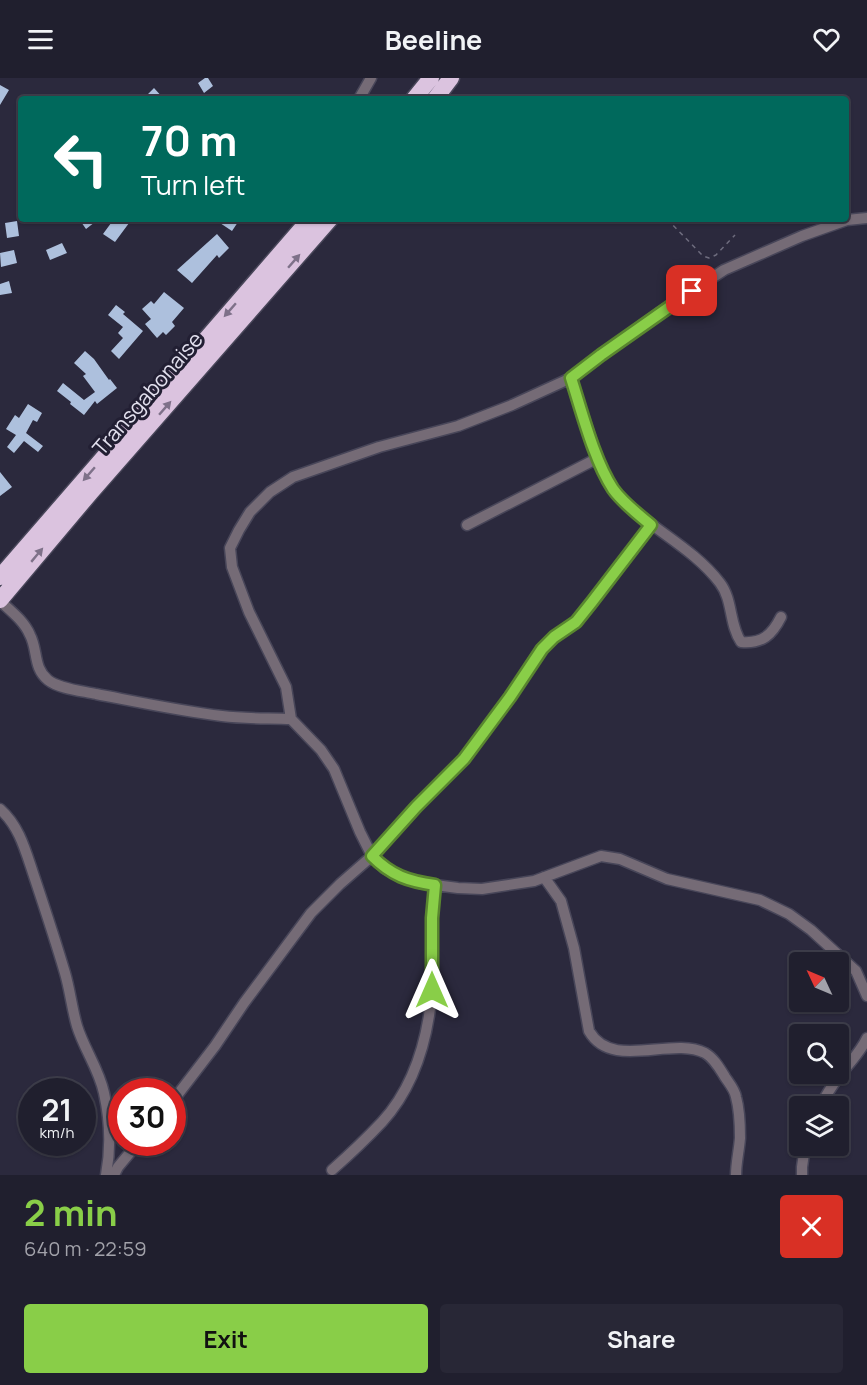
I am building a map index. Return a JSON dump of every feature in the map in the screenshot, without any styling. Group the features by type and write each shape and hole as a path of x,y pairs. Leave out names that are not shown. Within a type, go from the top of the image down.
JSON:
{"highway":[{"path":"416,96 430,78"},
{"path":"437,96 451,78"},
{"name":"Transgabonaise","path":"2,569 307,222"},
{"name":"Transgabonaise","path":"0,600 91,492 327,222"}],"street":[{"path":"361,96 371,78"},
{"path":"849,220 867,218"},
{"path":"842,222 770,249 724,270 659,313 571,378 459,426 379,447 293,477 270,492 250,512 230,549 232,567 249,612 286,687 291,719 321,750 334,769 372,856 384,868 420,883 482,889 534,881 601,856 620,859 667,879 760,900 789,914 811,930 855,971 867,996"},
{"path":"571,378 598,458 614,491 651,525 697,559 720,583 727,594 736,635 741,642 750,643 768,636 781,617"},
{"path":"467,525 598,458"},
{"path":"186,1084 311,913 372,856 464,759 542,649 554,637 576,622 651,525"},
{"path":"0,600 30,634 36,663 49,681 68,688 160,707 225,716 291,719"},
{"path":"0,809 18,831 65,974 78,1030 95,1065 104,1093 110,1146 106,1175"},
{"path":"544,877 561,901 574,948 589,1030 594,1040 619,1050 649,1051 682,1048 705,1053 713,1060 736,1095 740,1137 736,1175"},
{"path":"332,1170 383,1121 409,1083 416,1067 425,1033 432,990 432,918 435,885"},
{"path":"826,1096 867,1038"},
{"path":"114,1175 127,1156"},
{"path":"802,1175 803,1156"}],"path":[{"path":"670,222 703,256 709,258 716,255 735,235"}],"building":[{"path":"208,78 213,86 204,93 198,83"},
{"path":"0,85 9,90 0,105"},
{"path":"154,88 161,96 146,96"},
{"path":"17,221 19,236 7,238 5,223"},
{"path":"81,222 95,222 86,229"},
{"path":"112,222 130,222 115,242 103,234"},
{"path":"218,222 238,222 232,231"},
{"path":"217,234 229,248 219,258 217,255 192,283 177,270"},
{"path":"62,243 67,253 50,260 46,250"},
{"path":"14,250 17,263 1,267 0,253"},
{"path":"9,281 12,293 0,295 0,284"},
{"path":"164,292 184,308 172,322 175,326 166,335 163,332 157,338 145,324 151,319 142,309 151,301 154,304"},
{"path":"116,305 143,331 119,359 111,351 123,338 118,333 123,327 108,315"},
{"path":"85,351 117,388 97,404 95,401 84,415 57,391 63,383 84,400 95,392 83,376 86,374 74,363"},
{"path":"28,404 42,413 37,422 33,420 26,433 43,446 38,452 24,441 14,453 7,447 16,435 6,429 15,415 19,418"},
{"path":"0,472 12,487 0,496"}],"route":[{"path":"432,990 432,918 435,885 401,877 384,868 372,856 464,759 542,649 554,637 576,622 651,525 614,491 605,476 571,378 692,291"}]}
